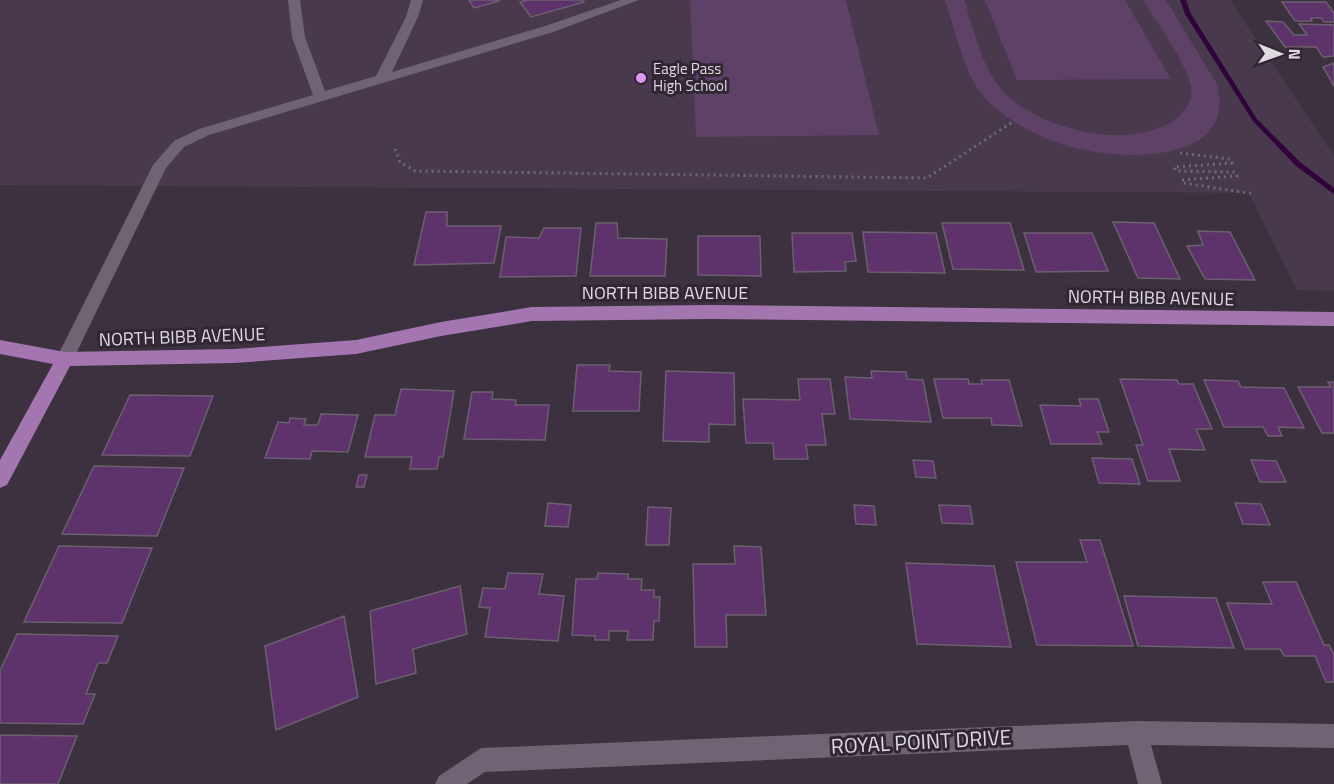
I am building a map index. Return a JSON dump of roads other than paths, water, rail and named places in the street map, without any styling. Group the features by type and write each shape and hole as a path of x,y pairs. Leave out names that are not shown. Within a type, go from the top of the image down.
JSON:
{"main road":[{"name":"NORTH BIBB AVENUE","path":"0,347 65,359 234,356 356,347 441,329 532,314 710,312 1334,319"},
{"path":"0,479 65,359"}],"street":[{"path":"294,0 293,12 300,41 320,96"},
{"path":"382,78 412,18 417,0"},
{"path":"65,359 160,165 179,144 204,132 549,29 633,0"},
{"path":"1136,733 1150,784"},
{"name":"ROYAL POINT DRIVE","path":"447,784 481,760 1136,733 1334,736"}],"waterway":[{"path":"1183,0 1188,14 1255,120 1298,164 1334,192"}],"place":[{"name":"Eagle Pass High School","path":"641,78"}]}
